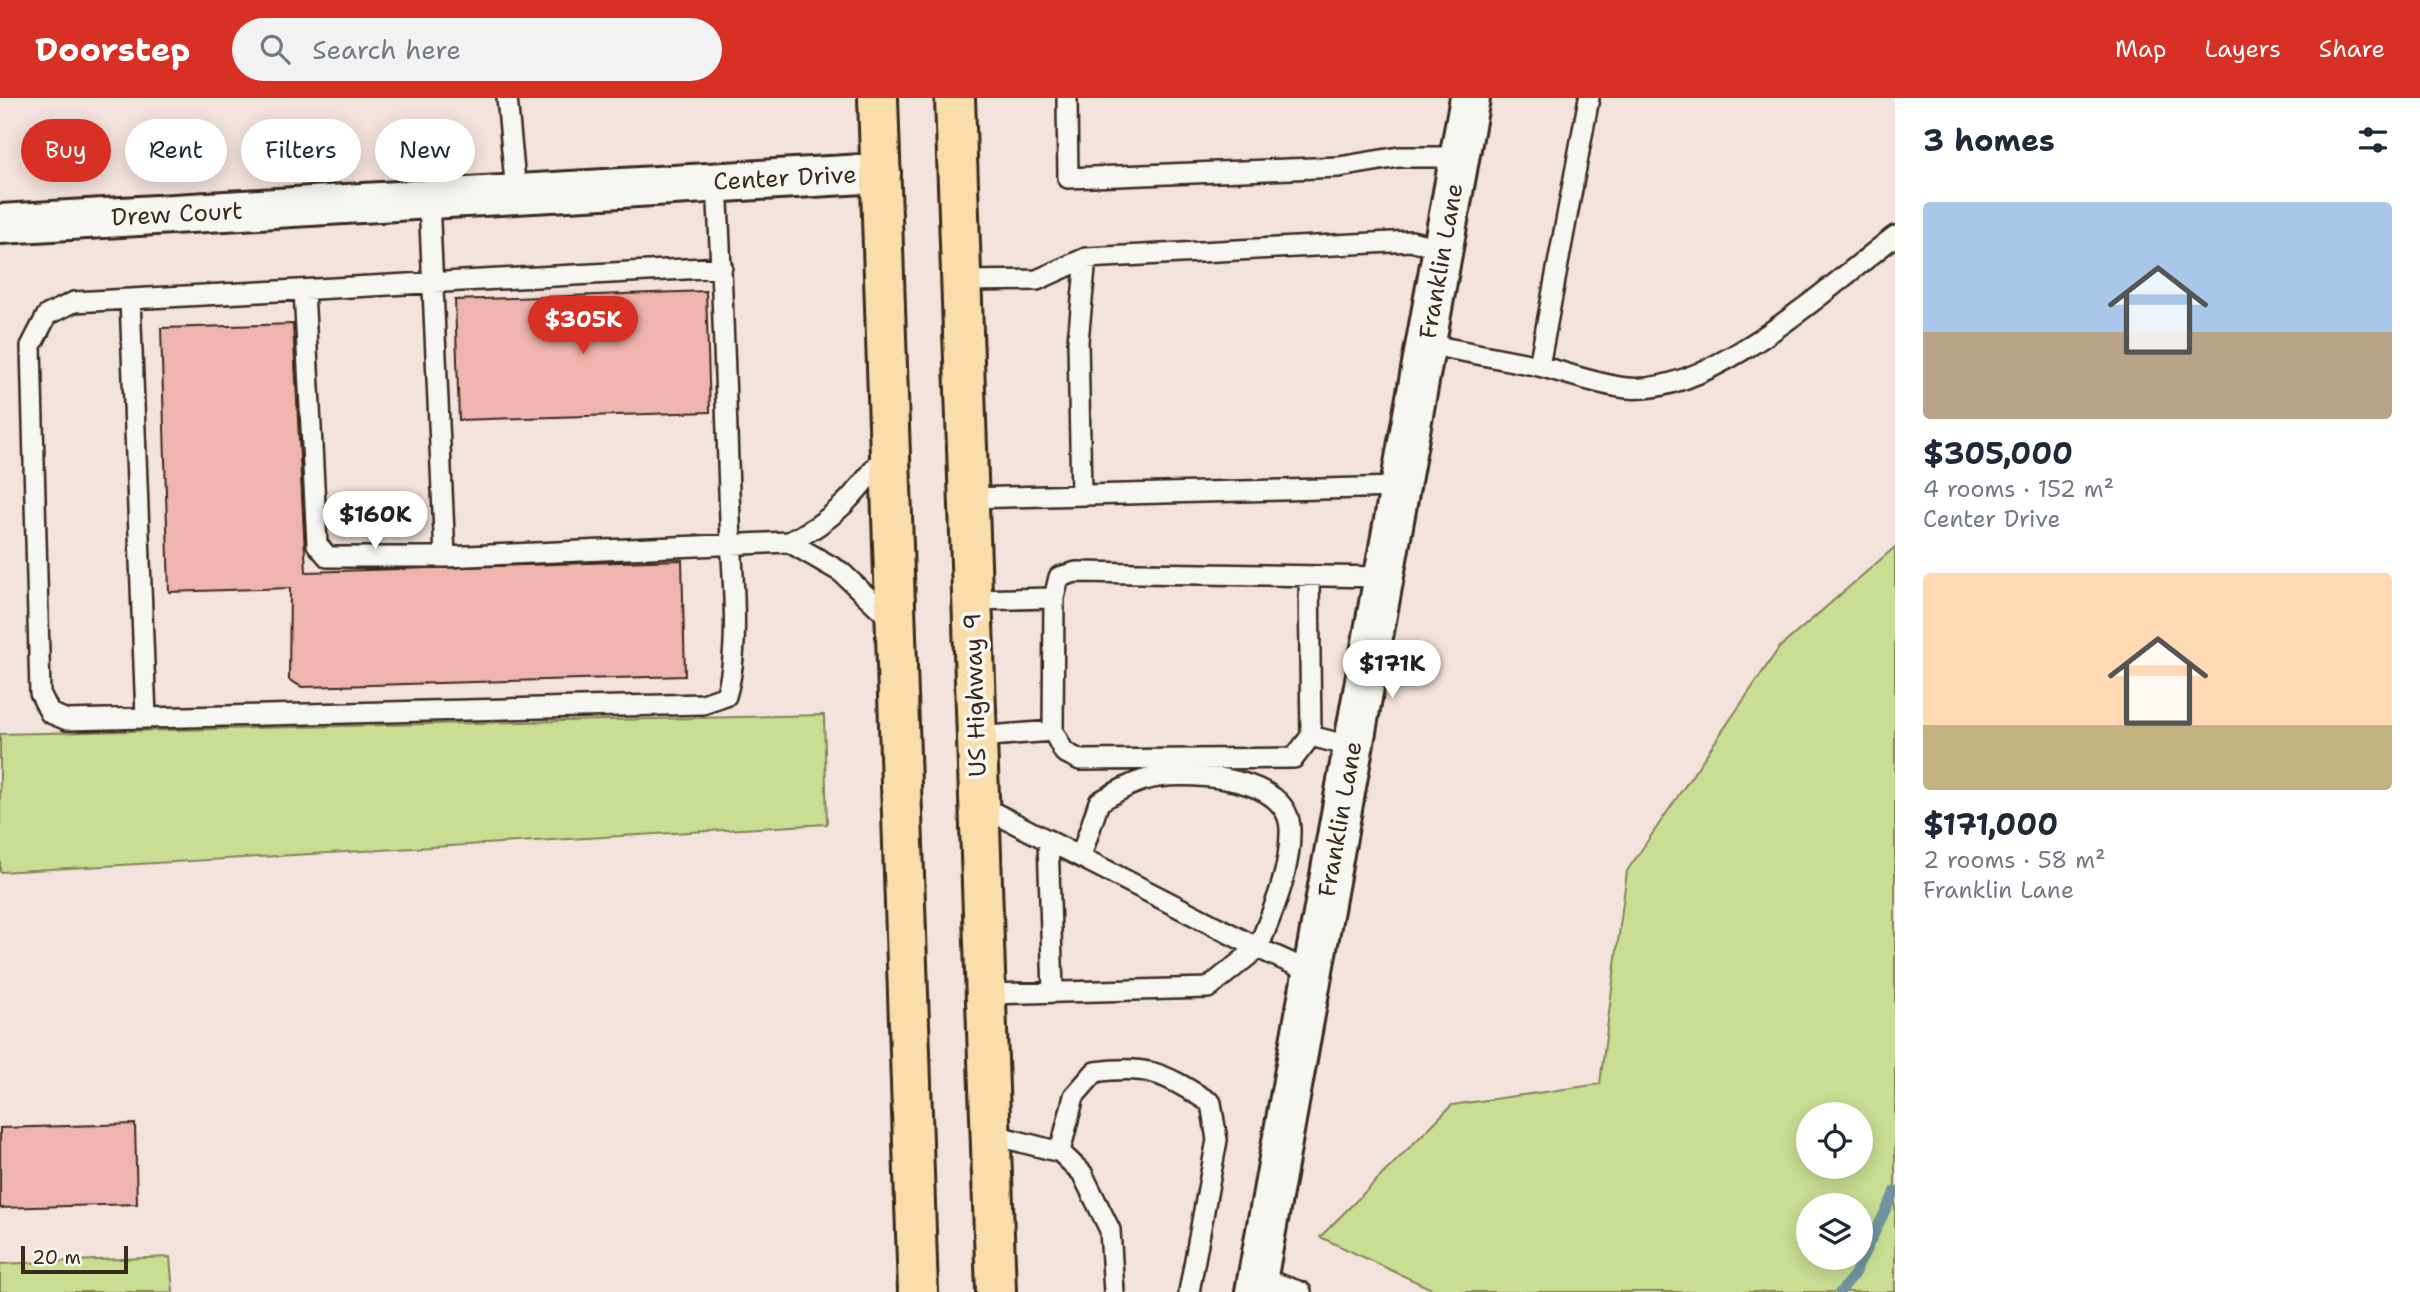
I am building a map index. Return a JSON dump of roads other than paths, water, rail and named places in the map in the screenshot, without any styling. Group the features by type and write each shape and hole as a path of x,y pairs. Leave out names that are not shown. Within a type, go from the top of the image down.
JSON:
{"highway":[{"path":"878,98 918,1292"},
{"name":"US Highway 9","path":"955,98 996,1292"}],"street":[{"name":"Franklin Lane","path":"1257,1284 1470,98"},
{"name":"Center Drive","path":"355,204 516,192 880,173"},
{"name":"Drew Court","path":"0,224 355,204"}],"lane":[{"path":"507,98 516,192"},
{"path":"1067,98 1068,178 1339,167 1399,157 1459,157"},
{"path":"1539,366 1589,98"},
{"path":"717,183 722,267 731,543 733,673 726,696 703,704 67,720 50,713 40,693 31,346 47,315 74,302 722,267"},
{"path":"429,200 445,557"},
{"path":"1426,344 1539,366 1627,388 1667,386 1699,375 1754,343 1895,236"},
{"path":"961,281 1037,280 1086,258 1411,241 1443,249"},
{"path":"1081,495 1079,341 1086,258"},
{"path":"304,290 317,544 328,557 445,557 789,542 814,531 853,498 890,448"},
{"path":"130,299 146,717"},
{"path":"969,498 1400,487"},
{"path":"789,542 841,572 895,623"},
{"path":"1309,576 1311,736 1294,758 1080,760 1064,752 1053,731 1054,598 1059,577 1076,572 1309,576 1384,578"},
{"path":"972,600 1054,598"},
{"path":"977,737 1053,731"},
{"path":"1311,736 1353,747"},
{"path":"986,994 1208,988 1258,948 1280,891 1291,827 1280,804 1261,789 1248,783 1214,777 1158,777 1126,786 1099,802 1081,856"},
{"path":"979,805 1258,948 1313,973"},
{"path":"1048,840 1053,992"},
{"path":"1060,1152 1074,1096 1095,1072 1130,1067 1166,1075 1211,1103 1217,1140 1189,1292"},
{"path":"990,1134 1060,1152 1082,1173 1110,1230 1114,1292"},
{"path":"1257,1284 1301,1292"}],"waterway":[{"path":"1840,1292 1854,1275 1895,1191"}]}
